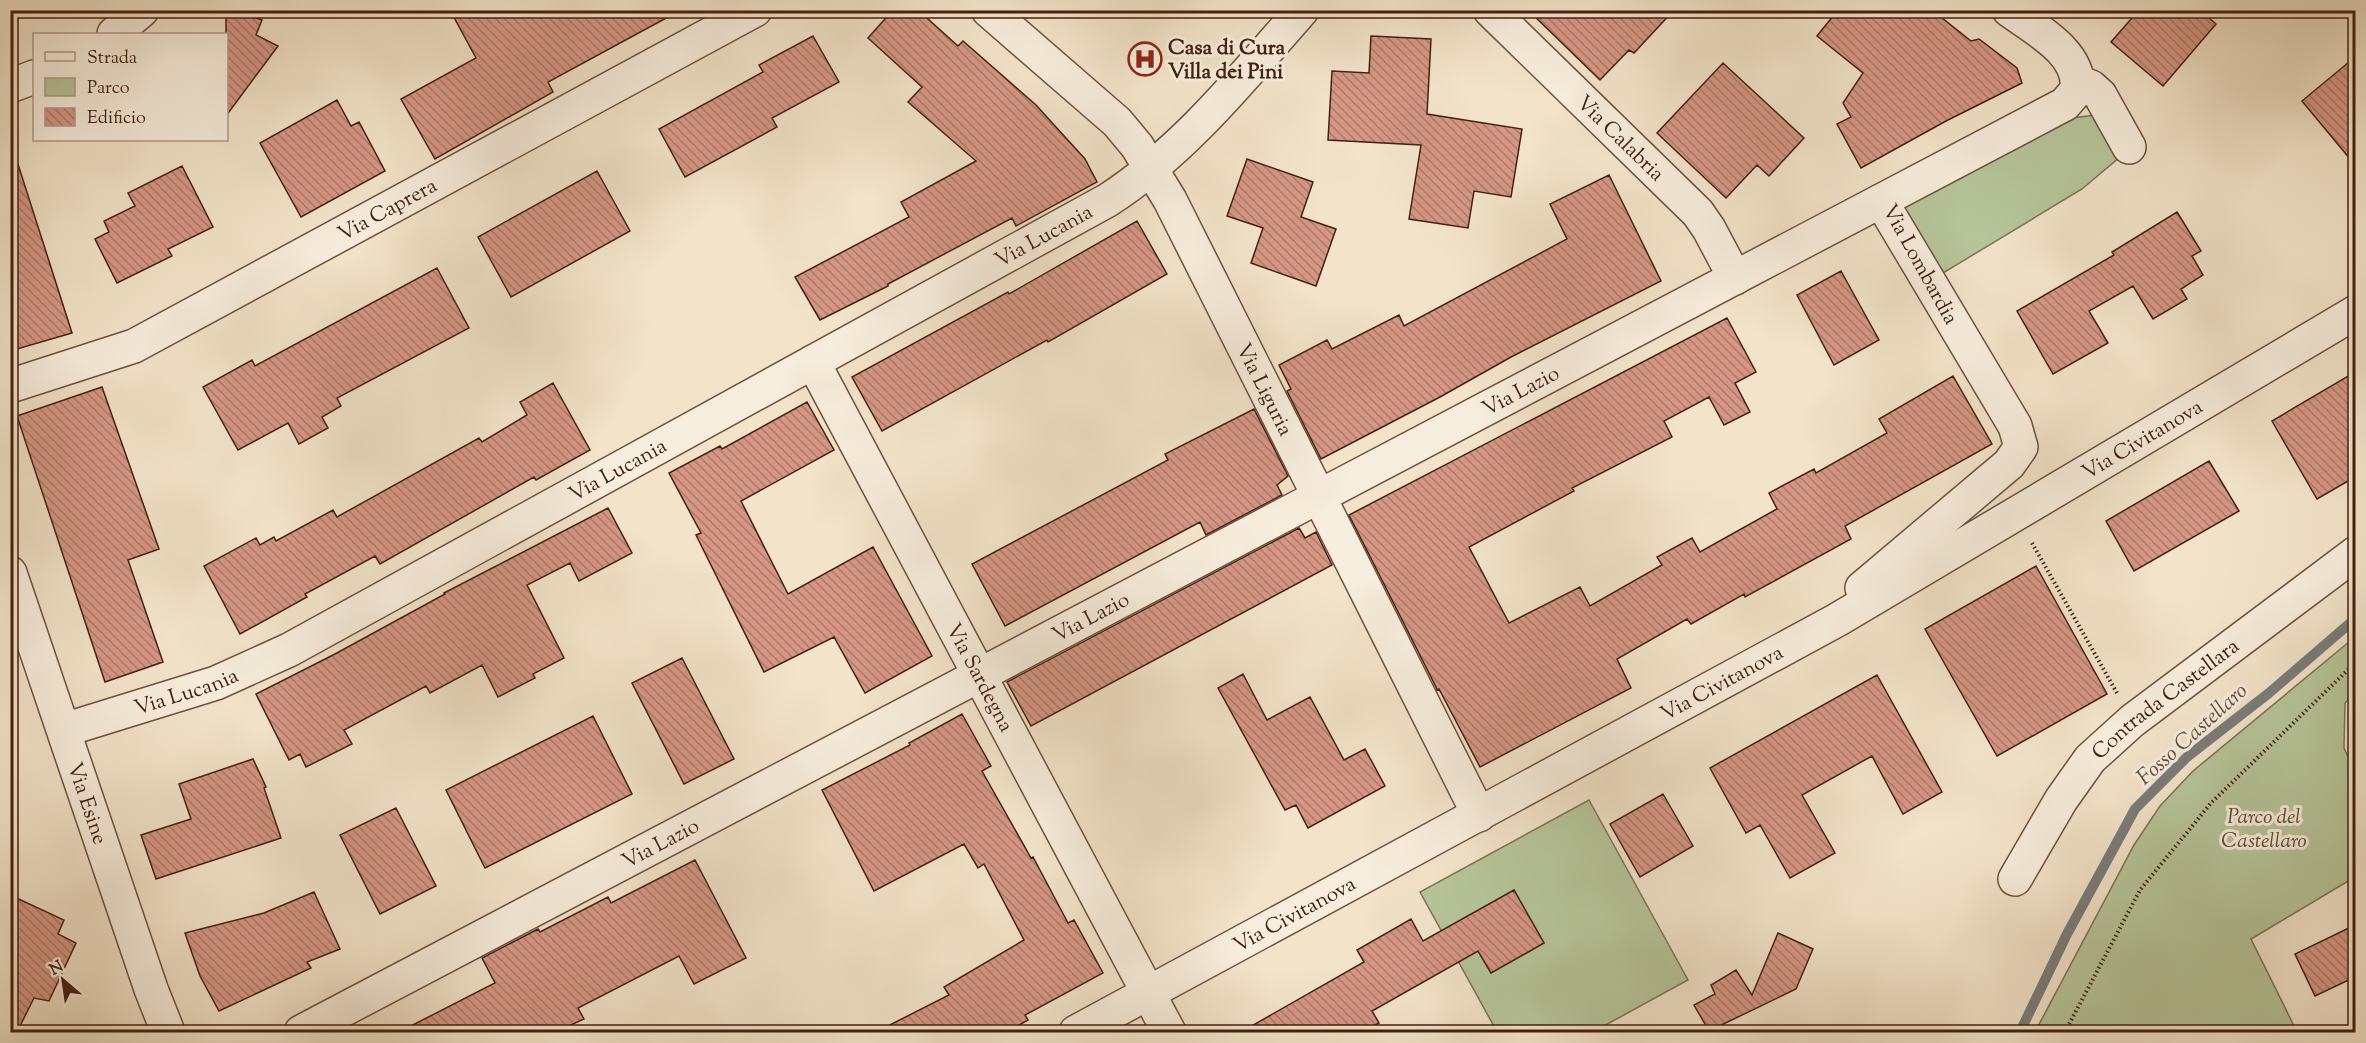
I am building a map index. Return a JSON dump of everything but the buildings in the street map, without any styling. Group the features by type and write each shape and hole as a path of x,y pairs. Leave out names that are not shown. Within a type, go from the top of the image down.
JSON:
{"street":[{"path":"115,33 142,10"},
{"name":"Via Caprera","path":"10,386 134,346 755,10"},
{"name":"Via Liguria","path":"988,10 1118,122 1152,169 1170,200 1479,814"},
{"name":"Via Lucania","path":"64,730 216,682 290,650 1108,200 1152,169 1217,106 1302,10"},
{"name":"Via Calabria","path":"1490,10 1698,213 1709,229 1734,278"},
{"path":"2009,10 2061,50 2076,73 2078,82 2091,87 2100,94 2129,147"},
{"path":"10,86 33,77"},
{"name":"Via Lombardia","path":"1837,620 1863,587 1931,548 2009,464 2021,447 2019,437 1881,201 2065,104 2077,90 2078,82"},
{"name":"Via Lazio","path":"301,1032 1881,201"},
{"name":"Via Civitanova","path":"1931,548 2355,312"},
{"name":"Via Sardegna","path":"813,362 1169,1032"},
{"name":"Contrada Castellara","path":"2015,879 2061,800 2090,759 2133,721 2355,553"},
{"name":"Via Esine","path":"10,573 168,1032"},
{"name":"Via Civitanova","path":"1076,1032 1837,620"}],"path":[{"path":"2028,537 2116,692"},
{"path":"2065,1032 2140,890 2211,803 2355,662"}],"green space":[{"path":"2095,115 2120,157 2082,189 1943,273 1904,207 2072,118"},
{"name":"Parco del Castellaro","path":"2355,637 2355,693 2345,703 2344,748 2355,772 2355,877 2251,939 2297,1032 2035,1032 2134,845 2160,806 2193,771"},
{"path":"1589,800 1688,980 1600,1028 1602,1032 1492,1032 1496,1030 1420,892","holes":["1514,890 1544,943 1491,973 1461,920"]}],"waterway":[{"name":"Fosso Castellaro","path":"2020,1032 2067,934 2135,809 2187,757 2269,693 2356,618"}],"place":[{"name":"Casa di Cura Villa dei Pini","path":"1145,59"}]}
